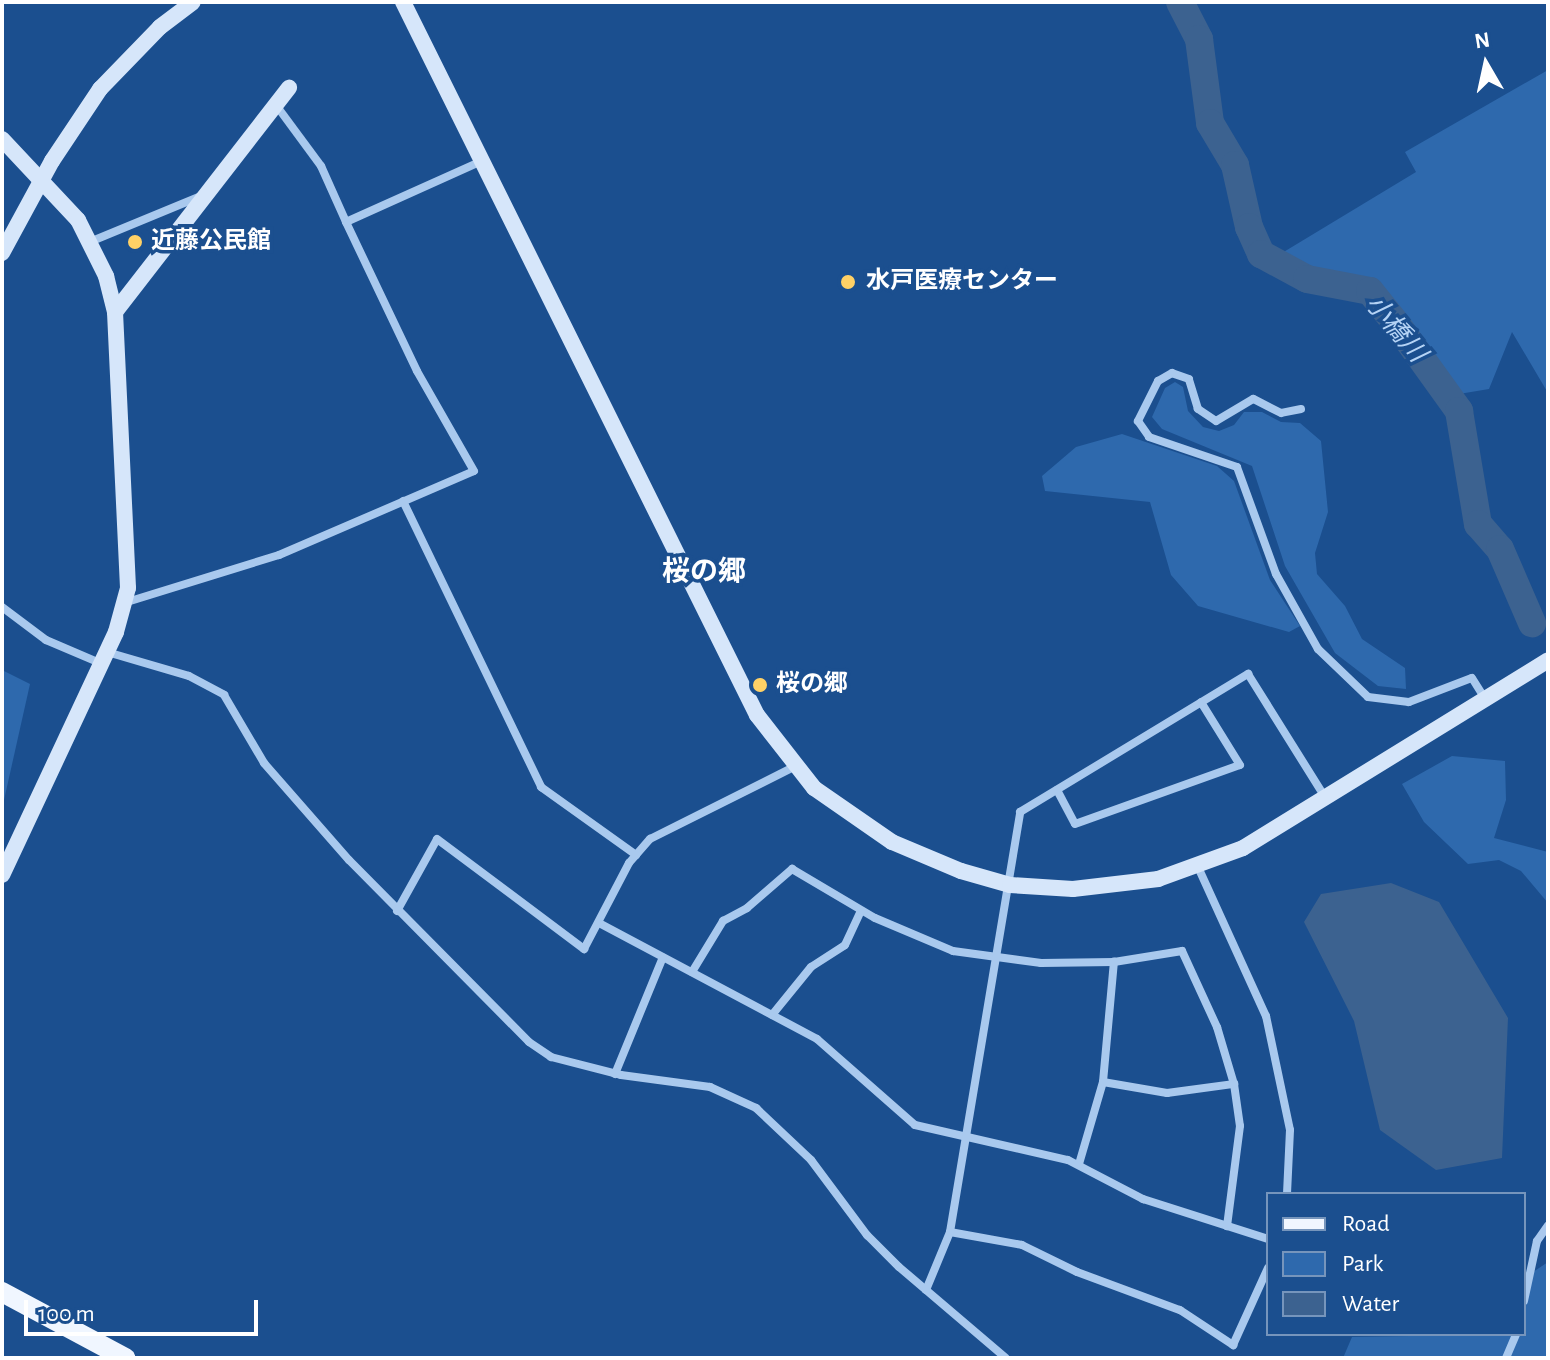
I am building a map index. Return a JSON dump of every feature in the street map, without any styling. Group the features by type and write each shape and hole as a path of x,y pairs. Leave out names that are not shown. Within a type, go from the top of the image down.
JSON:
{"main road":[{"path":"2,1292 125,1358"}],"street":[{"path":"2,253 41,179 100,89 160,27 193,2"},
{"path":"403,2 484,160 709,625 757,715 794,767 852,818 892,842 961,871 1010,885 1099,888 1198,867 1326,799 1548,660"},
{"path":"115,312 289,88"},
{"path":"127,602 251,566 474,471 417,371 321,166 276,105"},
{"path":"2,139 41,179 92,241 115,312 127,602 2,875"},
{"path":"346,222 484,160"},
{"path":"92,241 208,194"},
{"path":"1301,409 1281,413 1253,399 1224,420 1209,419 1198,409 1189,379 1172,373 1158,381 1138,421 1149,437 1237,467 1276,574 1318,649 1368,697 1409,702 1472,678 1485,699"},
{"path":"403,501 541,787 636,855"},
{"path":"2,607 46,640 103,658 189,676 224,695 264,763 397,911 529,1042 551,1057 615,1074 710,1087 756,1108 811,1160 867,1235 1006,1358"},
{"path":"926,1290 950,1232 1020,812 1248,674 1326,799"},
{"path":"1057,790 1075,824 1240,765 1201,702"},
{"path":"397,911 437,839 584,949 636,855 650,839 794,767"},
{"path":"1198,867 1266,1016 1290,1130 1287,1192"},
{"path":"692,972 723,921 747,908 792,869 861,910 953,951 997,958 1114,962 1182,951 1217,1027 1234,1084 1240,1126 1227,1226"},
{"path":"772,1015 811,967 845,945 861,910"},
{"path":"599,923 817,1039 915,1125 1079,1164 1143,1199 1266,1238"},
{"path":"615,1074 663,957"},
{"path":"1079,1164 1103,1082 1114,962"},
{"path":"1103,1082 1167,1093 1234,1084"},
{"path":"1526,1292 1537,1241 1548,1225"},
{"path":"950,1232 1022,1245 1077,1272 1180,1310 1233,1345 1266,1272"},
{"path":"1506,1358 1515,1336"}],"green space":[{"path":"1548,70 1548,393 1512,332 1489,389 1459,394 1379,291 1328,277 1282,253 1416,172 1405,152"},
{"path":"1175,382 1183,387 1188,411 1203,427 1219,431 1234,425 1244,412 1262,412 1281,422 1300,423 1321,441 1328,512 1315,553 1317,574 1345,606 1362,639 1405,668 1406,689 1378,686 1335,653 1285,566 1252,466 1162,429 1152,417 1165,388"},
{"path":"1122,434 1217,466 1234,481 1270,580 1300,626 1289,632 1198,606 1171,575 1150,502 1045,491 1042,476 1076,447"},
{"path":"2,670 30,684 2,809"},
{"path":"1452,756 1505,761 1506,800 1494,838 1548,852 1548,903 1521,871 1499,860 1468,864 1424,822 1402,784"},
{"path":"1548,1262 1548,1358 1343,1358 1352,1337 1526,1336 1526,1277"}],"water":[{"path":"1391,883 1439,902 1508,1018 1502,1158 1436,1170 1380,1130 1354,1021 1304,922 1321,894"}],"waterway":[{"name":"小橋川","path":"1180,2 1199,39 1210,123 1235,165 1249,227 1261,254 1307,279 1370,291 1398,326 1459,411 1478,524 1500,549 1532,623"}],"place":[{"name":"近藤公民館","path":"135,242"},
{"name":"水戸医療センター","path":"848,282"},
{"name":"桜の郷","path":"760,685"}],"district":[{"name":"桜の郷","path":"704,572"}]}
